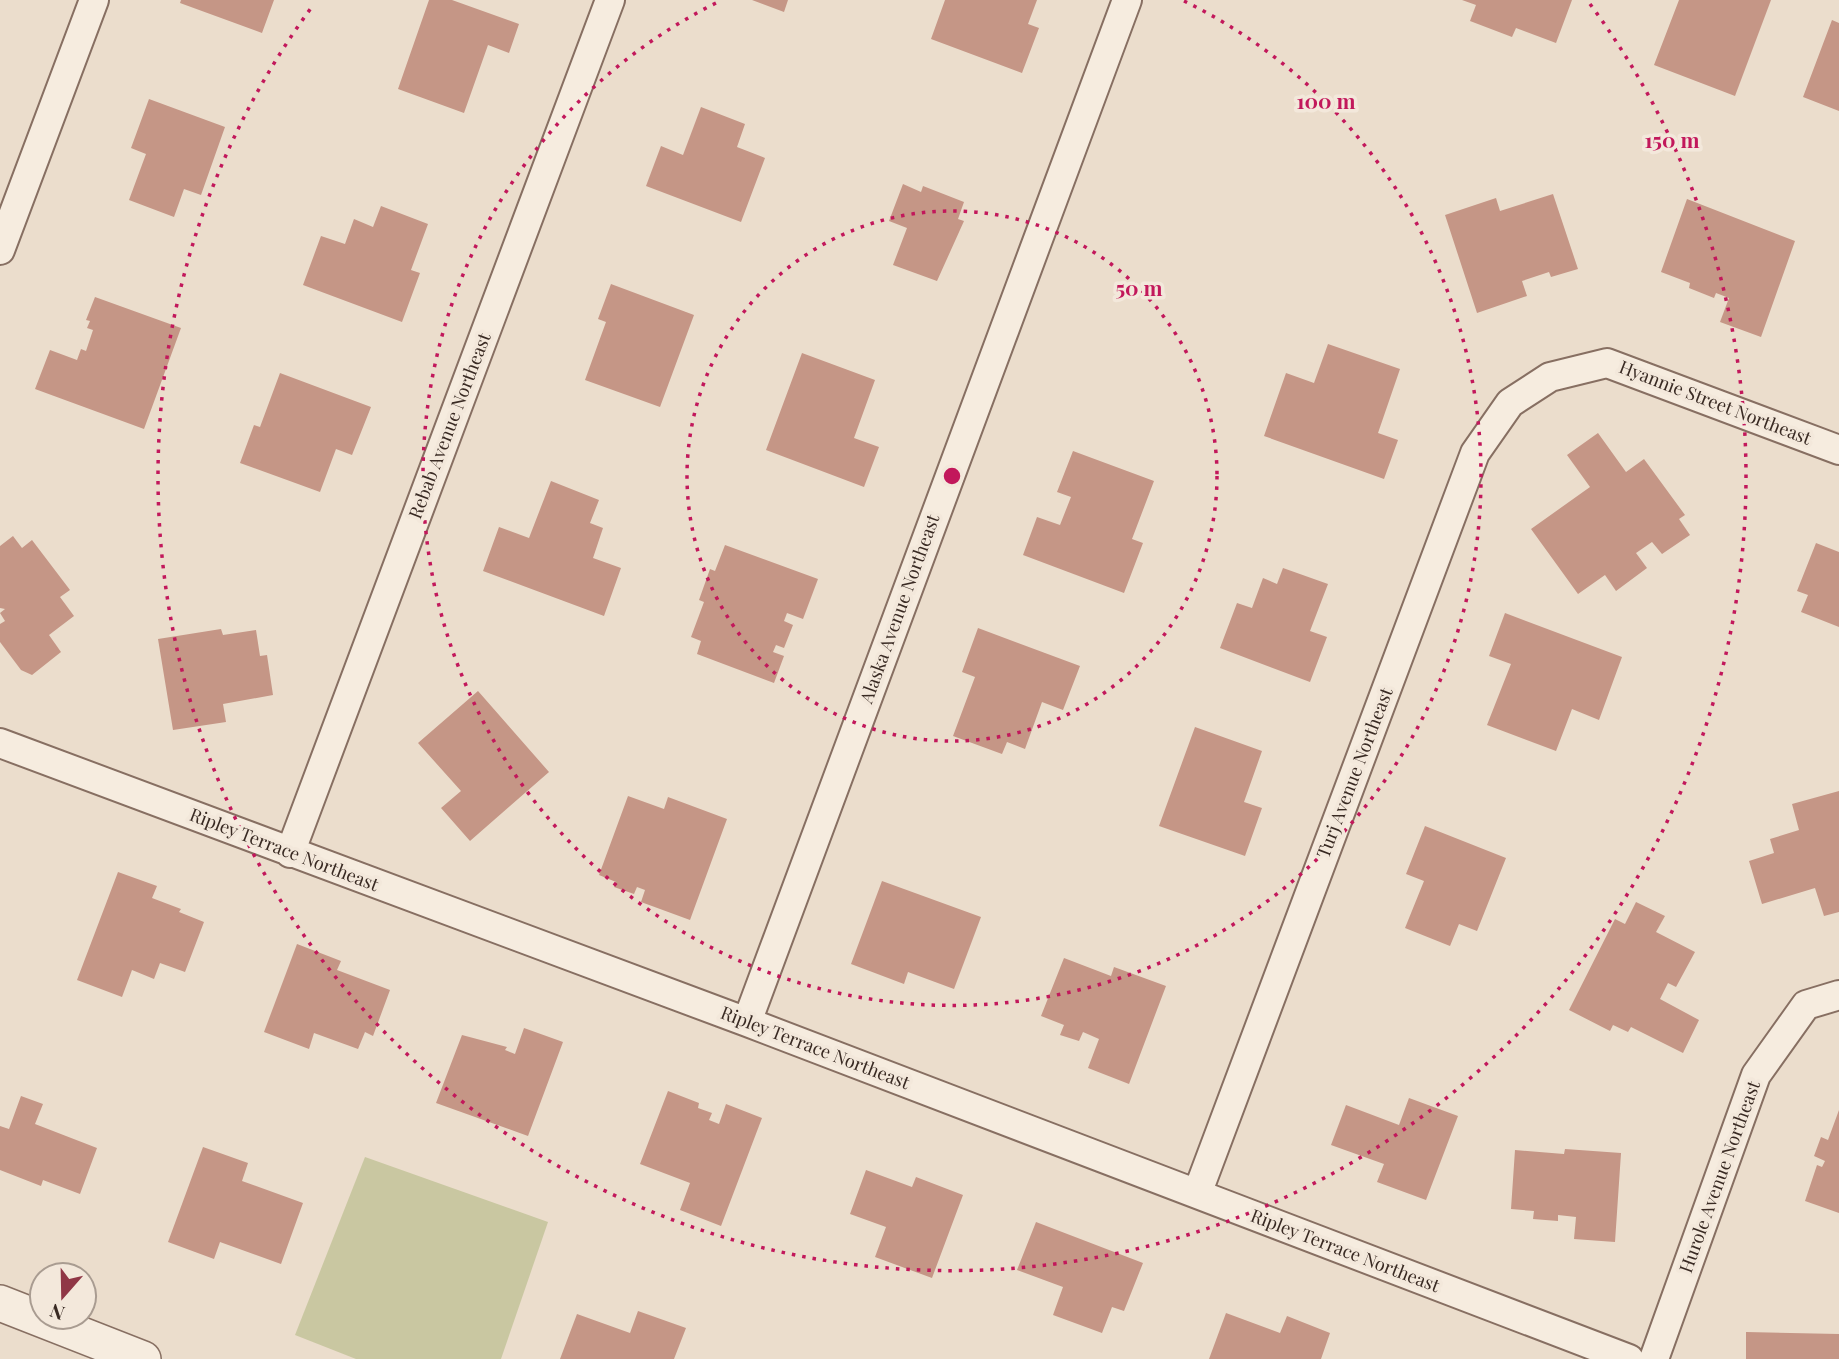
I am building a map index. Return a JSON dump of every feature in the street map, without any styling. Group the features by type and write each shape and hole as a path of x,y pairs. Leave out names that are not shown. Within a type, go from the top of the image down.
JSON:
{"street":[{"path":"2,241 94,0"},
{"name":"Rebab Avenue Northeast","path":"290,853 610,0"},
{"name":"Alaska Avenue Northeast","path":"747,1022 1127,0"},
{"name":"Hyannie Street Northeast","path":"1550,377 1607,363 1839,450"},
{"name":"Turj Avenue Northeast","path":"1197,1194 1475,453 1510,403 1550,377"},
{"name":"Ripley Terrace Northeast","path":"0,743 747,1022 1629,1359"},
{"name":"Hurole Avenue Northeast","path":"1654,1359 1755,1075 1805,1005 1839,995"},
{"path":"0,1303 143,1359"}],"shaded area":[{"path":"365,1157 548,1222 501,1359 356,1359 295,1335"}],"building":[{"path":"181,0 274,0 262,33 180,3"},
{"path":"429,0 452,0 519,24 509,53 488,45 464,113 398,89"},
{"path":"752,0 788,0 784,12"},
{"path":"945,0 1037,0 1028,24 1039,28 1022,73 931,39"},
{"path":"1462,0 1572,0 1556,43 1516,28 1512,37 1470,21 1476,5"},
{"path":"1679,0 1771,0 1735,96 1654,65"},
{"path":"1832,20 1839,23 1839,111 1803,97"},
{"path":"149,99 225,127 201,195 184,189 174,217 129,200 146,154 131,148"},
{"path":"701,107 745,124 737,147 765,158 741,222 646,186 661,146 683,155"},
{"path":"903,184 921,192 923,186 964,202 958,219 964,221 937,281 893,265 907,228 889,221"},
{"path":"1553,194 1578,269 1551,277 1549,272 1522,281 1527,296 1477,313 1445,215 1496,198 1500,211"},
{"path":"1687,199 1795,241 1761,337 1720,322 1729,298 1716,293 1714,298 1689,288 1690,283 1661,272"},
{"path":"381,206 428,224 411,270 420,273 402,322 303,285 321,236 345,244 354,219 373,227"},
{"path":"611,284 694,315 660,407 585,380 606,322 598,319"},
{"path":"95,297 181,328 144,429 35,389 50,350 77,360 81,349 86,351 93,330 87,328 90,321 86,320"},
{"path":"1328,344 1400,369 1378,433 1398,440 1384,479 1264,436 1286,373 1314,383"},
{"path":"802,353 875,380 854,438 879,447 864,487 766,450"},
{"path":"280,373 371,407 352,455 336,449 320,492 240,463 254,425 260,427"},
{"path":"1598,433 1626,472 1644,459 1685,515 1679,519 1690,535 1662,554 1652,542 1636,553 1647,568 1616,591 1605,575 1578,594 1531,529 1590,487 1567,455"},
{"path":"1073,451 1154,481 1132,539 1143,543 1124,593 1023,555 1037,517 1060,525 1071,497 1057,492"},
{"path":"551,481 599,500 590,523 603,528 593,558 621,568 604,616 483,571 499,527 529,538"},
{"path":"13,536 22,548 32,540 70,590 60,597 74,616 49,635 61,652 32,675 21,670 0,642 0,624 5,621 0,613 5,609 0,608 0,546"},
{"path":"1816,543 1839,552 1839,627 1801,612 1808,595 1797,591"},
{"path":"725,545 818,579 803,619 787,613 784,621 793,625 784,648 776,645 773,652 784,656 774,683 697,654 701,641 691,637 704,602 699,600 710,569 715,571"},
{"path":"1283,568 1328,584 1310,631 1327,637 1310,682 1220,648 1237,603 1252,608 1263,578 1277,584"},
{"path":"1505,613 1622,657 1599,720 1572,709 1556,751 1487,725 1511,664 1489,656"},
{"path":"978,628 1080,666 1063,710 1042,702 1025,749 1007,742 1002,754 953,736 975,677 962,672"},
{"path":"221,629 223,635 256,630 260,656 267,655 273,695 223,704 226,722 173,730 158,639"},
{"path":"478,691 549,772 470,841 441,808 461,791 418,743"},
{"path":"1195,727 1262,751 1244,802 1262,808 1245,856 1159,826"},
{"path":"1839,791 1839,912 1824,916 1815,888 1762,904 1749,861 1774,853 1770,839 1799,830 1792,804"},
{"path":"628,796 664,809 668,797 727,819 690,920 641,902 645,890 637,887 634,894 614,887 616,882 599,875"},
{"path":"1425,826 1506,858 1477,931 1459,924 1450,946 1405,928 1424,881 1406,874"},
{"path":"118,872 157,886 152,898 181,909 179,912 204,922 185,972 160,963 154,979 132,970 122,997 77,980"},
{"path":"882,881 981,917 954,989 908,972 904,984 851,964"},
{"path":"1636,902 1665,916 1656,932 1695,952 1676,987 1668,983 1660,999 1699,1020 1683,1053 1631,1027 1628,1032 1613,1025 1610,1031 1569,1010 1615,919 1625,924"},
{"path":"297,944 341,961 337,970 390,990 373,1036 365,1032 358,1049 314,1033 309,1049 264,1032"},
{"path":"1064,958 1111,976 1114,967 1166,986 1129,1084 1088,1068 1099,1039 1083,1032 1079,1041 1060,1035 1064,1025 1041,1016"},
{"path":"524,1028 563,1042 528,1136 436,1103 462,1035 507,1047 505,1050 515,1054"},
{"path":"668,1091 699,1103 698,1108 712,1113 709,1120 719,1124 726,1104 762,1118 721,1226 680,1210 690,1183 640,1164"},
{"path":"21,1096 43,1104 35,1124 97,1148 80,1194 43,1180 41,1186 0,1170 0,1126 9,1129"},
{"path":"1409,1098 1458,1116 1426,1200 1377,1182 1384,1164 1331,1145 1346,1105 1399,1125"},
{"path":"1839,1110 1839,1213 1805,1201 1817,1165 1822,1167 1825,1161 1814,1156 1821,1137 1828,1140"},
{"path":"203,1147 248,1163 242,1181 303,1203 281,1264 220,1242 214,1259 168,1242"},
{"path":"1565,1149 1621,1153 1615,1242 1574,1239 1576,1217 1558,1215 1558,1221 1533,1219 1534,1211 1511,1209 1515,1150 1564,1154"},
{"path":"866,1170 912,1187 916,1177 963,1195 932,1278 875,1257 886,1227 850,1214"},
{"path":"1036,1222 1143,1263 1124,1311 1112,1307 1102,1333 1053,1315 1063,1287 1017,1270"},
{"path":"638,1311 686,1328 674,1359 560,1359 577,1314 630,1333"},
{"path":"1226,1313 1280,1333 1287,1316 1330,1333 1321,1359 1209,1359"},
{"path":"1746,1332 1839,1334 1839,1359 1746,1359"}]}
